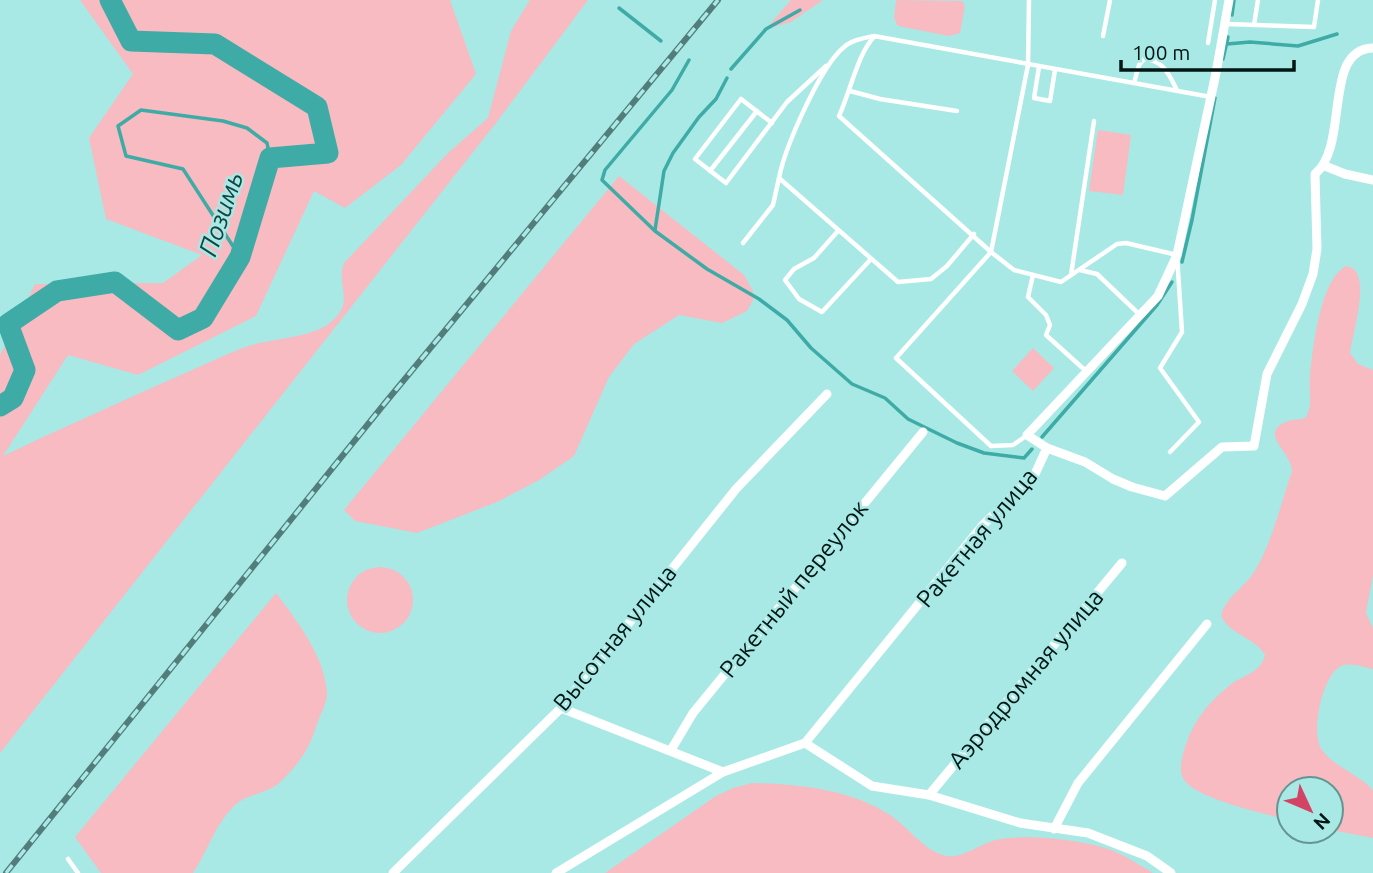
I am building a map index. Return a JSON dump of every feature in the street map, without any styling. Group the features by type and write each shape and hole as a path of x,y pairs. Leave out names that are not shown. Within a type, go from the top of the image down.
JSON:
{"street":[{"name":"Ракетная улица","path":"805,743 982,526 1035,474 1047,448 1027,435 1158,296 1177,255 1229,0"},
{"path":"1047,448 1085,463 1132,488 1165,496 1222,447 1254,446 1267,374 1302,304 1313,274 1317,249 1315,174 1325,166 1333,141 1343,71 1354,54 1373,47"},
{"path":"1325,166 1373,180"},
{"name":"Высотная улица","path":"393,873 561,708 736,489 827,394"},
{"name":"Ракетный переулок","path":"671,750 701,702 923,432"},
{"name":"Аэродромная улица","path":"929,795 1122,563"},
{"path":"1054,830 1078,783 1207,624"},
{"path":"561,708 723,772"},
{"path":"556,873 723,772 805,743 872,786 929,795 1020,823 1088,833 1147,856 1171,873"}],"lane":[{"path":"1027,435 1013,445 991,446 896,358 991,252 1028,65 1029,0"},
{"path":"1103,36 1110,0"},
{"path":"1208,43 1215,0"},
{"path":"1254,25 1258,0"},
{"path":"1226,24 1314,27 1318,0"},
{"path":"874,36 865,46 839,116 1014,270 1061,282 1117,244 1126,243 1177,255 1182,332 1160,368 1199,422 1170,452"},
{"path":"772,123 741,99 695,159 726,183 772,123 787,102 845,46 874,36 1211,97"},
{"path":"1134,83 1139,65 1144,60 1154,60 1167,71 1177,91"},
{"path":"743,243 773,205 782,163 829,63"},
{"path":"1039,67 1034,98 1050,101 1055,70"},
{"path":"850,91 880,99 957,111"},
{"path":"710,171 757,110"},
{"path":"1071,275 1094,121"},
{"path":"779,178 898,282 931,279 947,266 974,234"},
{"path":"838,231 814,258 794,269 785,280 799,299 822,312 871,260"},
{"path":"1079,270 1097,274 1140,315"},
{"path":"1033,275 1028,297 1045,315 1050,325 1046,335 1088,373"},
{"path":"68,859 78,873"}],"shaded area":[{"path":"80,0 450,0 476,74 401,165 345,208 314,191 256,316 138,375 68,355 3,456 235,351 254,344 299,336 327,325 336,317 344,302 344,263 448,153 488,118 511,31 530,0 588,0 496,123 0,753 0,355 35,284 163,283 202,255 106,219 89,138 133,74"},
{"path":"791,0 823,0 791,22 766,29"},
{"path":"896,0 962,1 965,6 960,33 949,36 898,26 894,18"},
{"path":"1098,130 1131,135 1123,195 1089,191"},
{"path":"619,176 744,275 753,291 753,300 747,311 722,323 679,315 634,344 609,377 574,456 539,480 497,502 417,533 355,521 344,510"},
{"path":"1346,266 1354,270 1359,277 1360,301 1350,353 1358,364 1373,370 1373,575 1366,613 1373,628 1373,669 1349,664 1334,672 1323,692 1317,731 1322,750 1327,756 1373,790 1373,838 1345,833 1345,775 1275,775 1275,816 1230,804 1199,791 1188,784 1182,776 1181,768 1189,735 1204,712 1230,685 1256,670 1265,655 1255,644 1225,623 1221,616 1231,597 1256,569 1272,533 1292,471 1291,464 1275,437 1275,431 1290,420 1305,418 1308,413 1311,364 1319,315 1337,274"},
{"path":"1033,348 1054,368 1033,391 1012,371"},
{"path":"380,567 393,569 408,582 413,600 411,613 398,628 380,633 367,631 352,618 347,600 349,587 362,572"},
{"path":"276,593 308,639 325,678 326,700 306,751 278,784 240,801 228,812 193,873 101,873 75,837"},
{"path":"752,783 805,787 858,799 890,815 923,844 946,856 960,855 1001,839 1043,838 1075,841 1104,848 1121,854 1153,873 605,873 716,796"}],"waterway":[{"name":"Позимь","path":"0,406 13,398 25,370 8,324 57,291 115,282 178,330 203,318 240,257 270,158 328,153 317,107 215,44 131,41 110,0"},
{"path":"1232,15 1234,0"},
{"path":"619,8 661,41"},
{"path":"731,69 766,29 800,10"},
{"path":"1227,44 1250,42 1298,46 1337,34"},
{"path":"1223,59 1228,37"},
{"path":"689,60 672,90 605,170 602,180 655,231 707,269 759,299 787,320 811,348 852,384 885,398 908,419 984,453 1024,458 1032,449"},
{"path":"655,230 664,171 673,153 716,99 727,78"},
{"path":"1182,262 1215,98"},
{"path":"240,257 183,169 126,156 118,126 141,110 223,121 247,128 267,143 270,158"},
{"path":"1042,437 1157,305 1172,282"}],"railway":[{"path":"6,873 385,403 718,0"}]}
